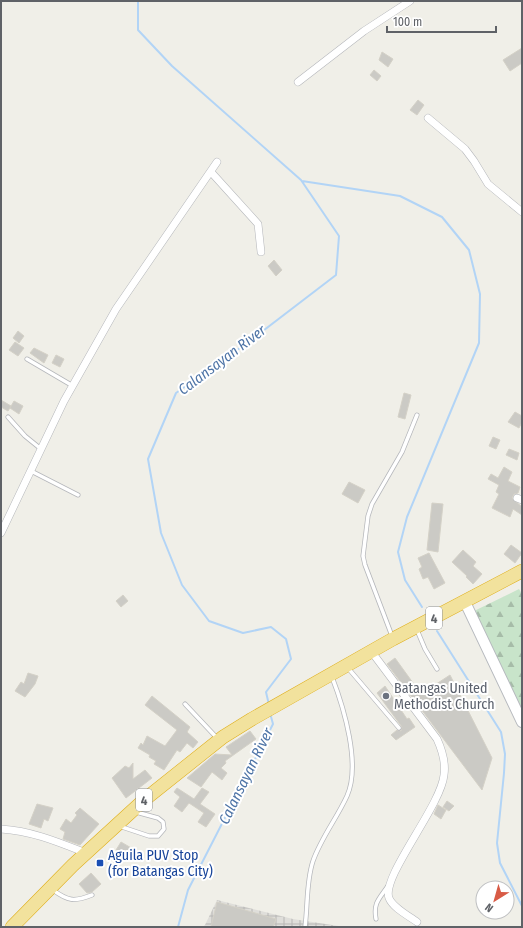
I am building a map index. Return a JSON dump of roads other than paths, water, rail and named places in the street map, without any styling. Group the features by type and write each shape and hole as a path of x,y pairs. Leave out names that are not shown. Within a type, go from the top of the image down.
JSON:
{"highway":[{"name":"4","path":"12,927 50,888 116,825 173,776 219,740 252,718 393,639 522,571"}],"street":[{"path":"298,82 364,31 410,1"},
{"path":"428,118 465,149 488,184 522,212"},
{"path":"1,533 73,386 116,309 217,162"},
{"path":"211,172 258,224 261,252"},
{"path":"464,602 522,722"},
{"path":"372,651 437,739 443,753 445,774 442,788 389,883 389,898 417,922"},
{"path":"1,829 19,830 43,836 86,853"}],"lane":[{"path":"27,359 73,386"},
{"path":"393,639 366,565 364,548 368,516 372,504 402,452 417,415"},
{"path":"8,417 25,436 42,449"},
{"path":"31,471 78,494"},
{"path":"416,627 425,649 437,669"},
{"path":"346,666 399,728"},
{"path":"305,927 309,877 313,860 348,794 352,771 349,741 341,699 331,674"},
{"path":"185,704 219,740"},
{"path":"116,825 149,836 158,836 164,829 163,822 158,818 132,811"},
{"path":"376,919 374,909 389,883"},
{"path":"50,888 63,898 72,900 92,895"}],"waterway":[{"name":"Calansayan River","path":"138,1 138,30 172,66 301,180 339,236 336,275 247,343 176,393 148,459 161,533 182,585 209,621 243,633 271,627 286,639 291,659 266,692 269,705"},
{"path":"302,181 400,196 442,217 469,250 480,294 479,343 407,517 398,552 405,580 422,607"},
{"path":"437,631 501,732 505,754 497,843 500,863 522,906"},
{"name":"Calansayan River","path":"178,927 188,890 273,724 270,713"}],"place":[{"name":"Batangas United Methodist Church","path":"386,696"},
{"name":"Aguila PUV Stop (for Batangas City)","path":"100,863"}]}
